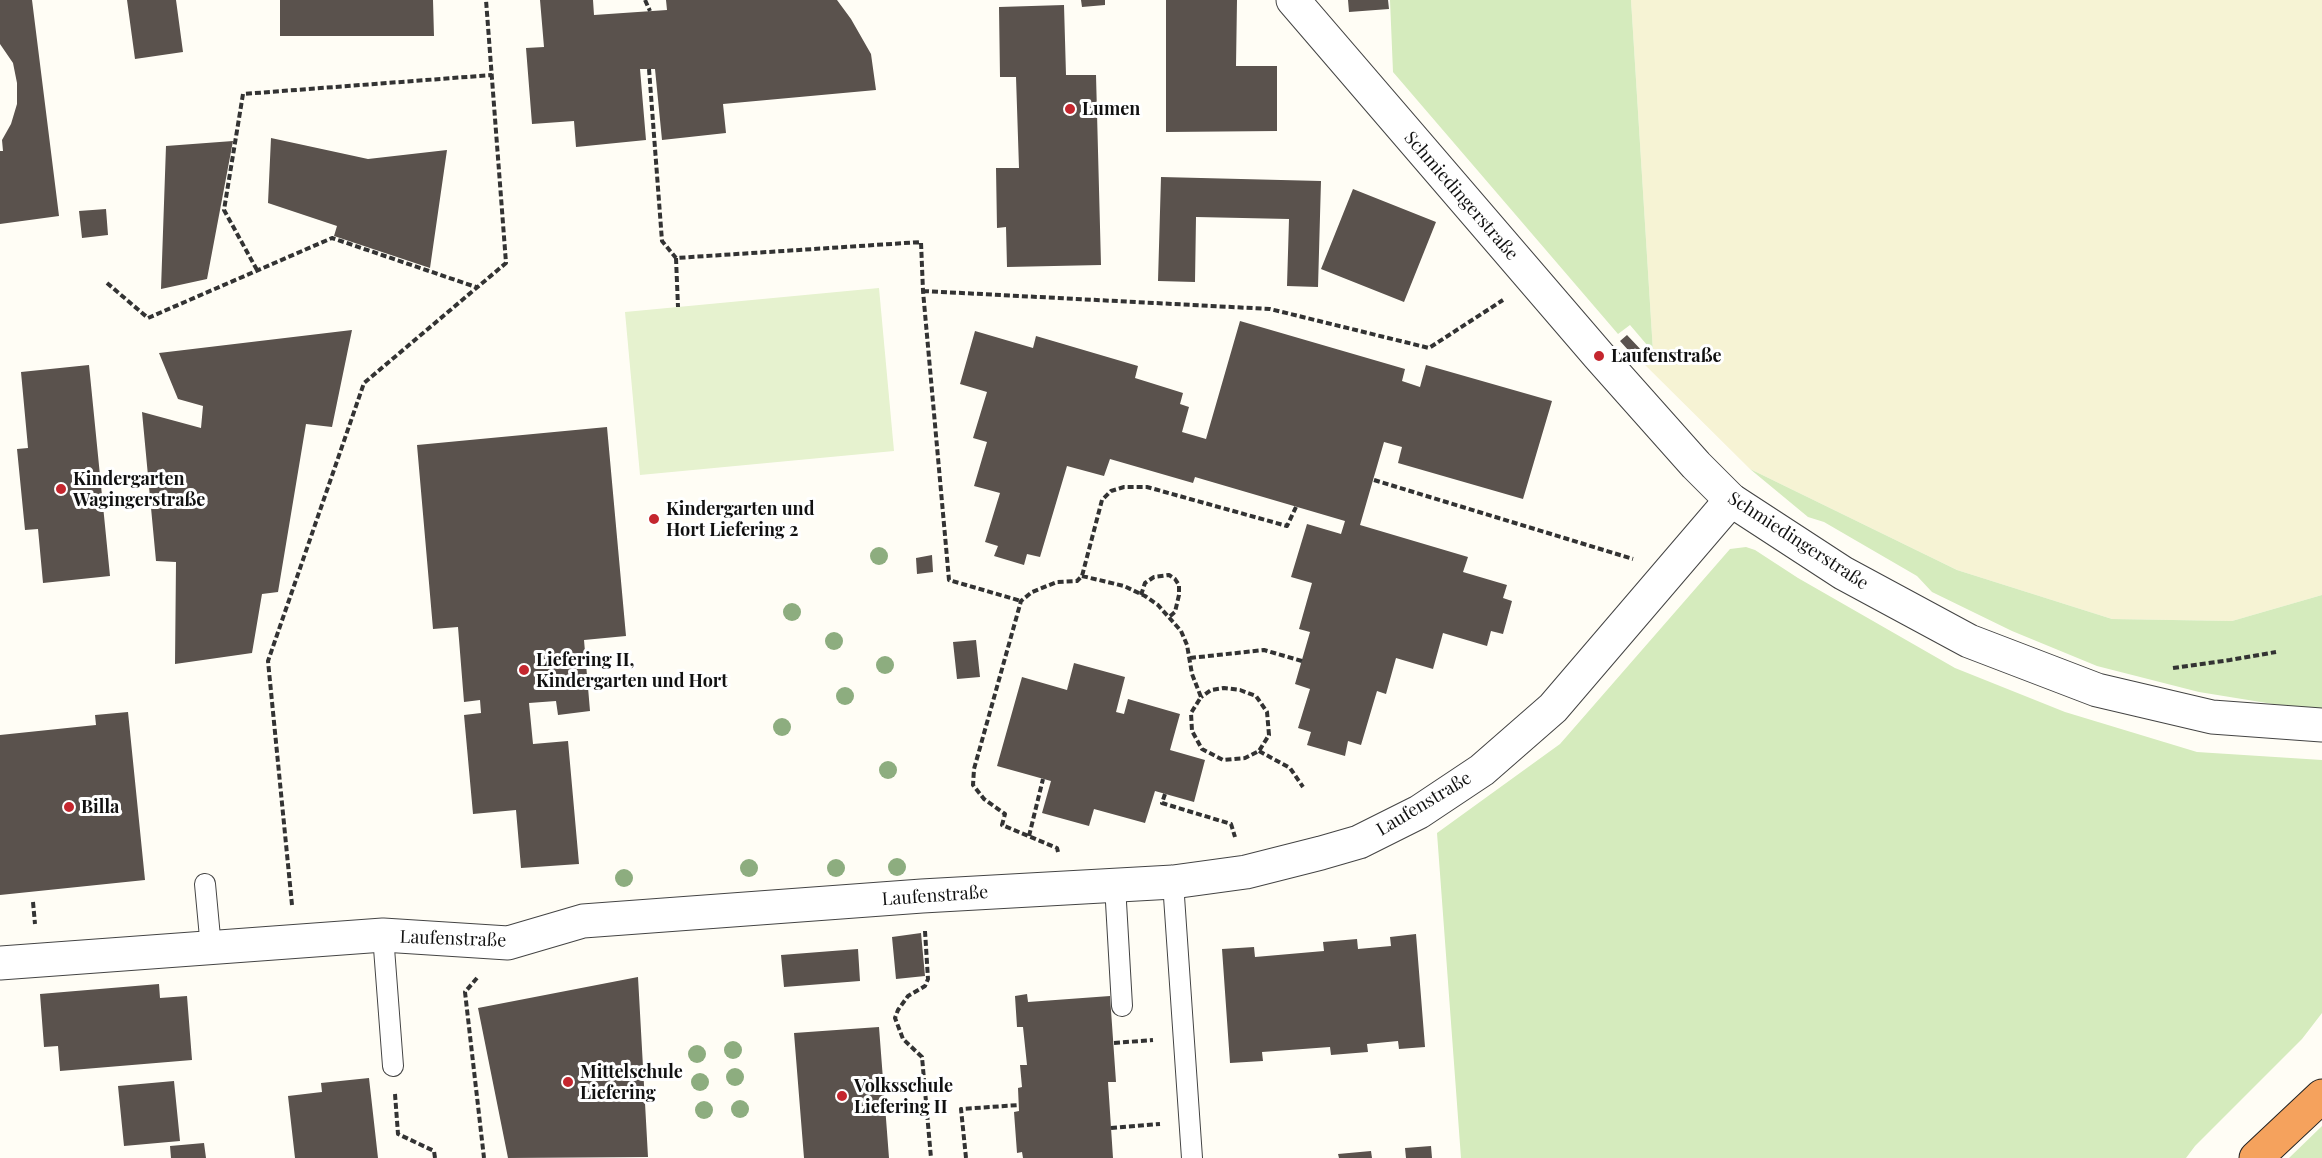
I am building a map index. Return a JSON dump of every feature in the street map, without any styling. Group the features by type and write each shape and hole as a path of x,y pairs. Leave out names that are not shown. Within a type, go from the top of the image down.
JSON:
{"highway":[{"path":"2256,1158 2322,1096"}],"street":[{"name":"Schmiedingerstraße","path":"1293,0 1533,280 1731,500 1843,573 1969,641 2097,690 2211,717 2322,725"},
{"name":"Laufenstraße","path":"0,963 383,935 508,943 583,921 922,896 1173,882 1246,872 1359,842 1419,812 1482,770 1553,708 1731,500"}],"lane":[{"path":"1173,882 1192,1158"},
{"path":"205,884 211,948"},
{"path":"1115,885 1122,1006"},
{"path":"383,935 393,1066"}],"path":[{"path":"295,942 268,661 364,383 506,263 486,0"},
{"path":"645,0 650,11"},
{"path":"649,69 662,241 676,258 678,307"},
{"path":"257,270 224,210 243,94 492,75"},
{"path":"107,283 148,318 332,238 476,288"},
{"path":"676,258 921,242 923,291 949,580 1021,601"},
{"path":"923,291 1270,309 1429,348 1533,280"},
{"path":"1374,480 1671,570"},
{"path":"1067,888 1057,848 1002,825 1005,814 984,799 973,784 974,770 1021,601 1032,592 1057,582 1077,581 1082,576 1102,500 1111,491 1124,487 1147,488 1287,526 1296,507"},
{"path":"1141,595 1145,583 1154,576 1169,575 1175,579 1179,585 1179,595 1174,612 1169,617"},
{"path":"1082,576 1124,586 1158,605 1181,631 1187,645 1192,674 1201,697"},
{"path":"1190,658 1264,650 1302,661"},
{"path":"2167,668 2276,652"},
{"path":"1224,688 1240,690 1256,696 1267,712 1269,735 1259,751 1245,758 1223,760 1202,749 1192,731 1191,712 1201,697 1211,690 1224,688"},
{"path":"1259,751 1290,768 1303,787"},
{"path":"1029,836 1043,779"},
{"path":"1165,794 1162,803 1231,824 1246,872"},
{"path":"922,896 928,979 925,986 908,996 895,1018 903,1039 922,1057 931,1158"},
{"path":"484,1158 465,992 508,943"},
{"path":"1114,1043 1163,1039"},
{"path":"393,1066 398,1134 434,1151 435,1158"},
{"path":"966,1158 961,1109 1019,1105"},
{"path":"1111,1128 1169,1123"}],"shaded area":[{"path":"1631,0 2322,0 2322,595 2232,621 2112,619 1957,570 1750,469 1642,362 1653,352"}],"green space":[{"path":"1390,0 1631,0 1653,352 1630,325 1618,334 1393,72"},
{"path":"879,288 894,451 640,475 625,312"},
{"path":"1750,469 1957,570 2112,619 2232,621 2322,595 2322,712 2199,692 2097,666 2012,631 1932,592 1917,576 1824,522 1808,517"},
{"path":"1746,547 1755,550 1798,578 1955,668 2065,712 2197,752 2322,760 2322,1013 2302,1039 2195,1146 2186,1158 1461,1158 1437,833 1560,744 1730,549"},
{"path":"2322,1126 2322,1158 2289,1158"}],"building":[{"path":"0,0 32,0 59,216 0,224 0,151 3,151 2,140 11,124 17,104 17,83 13,63 0,44"},
{"path":"127,0 176,0 183,52 135,59"},
{"path":"280,0 433,0 434,36 280,36"},
{"path":"540,0 593,0 594,15 667,10 666,0 837,0 871,54 876,90 723,104 726,133 662,140 655,69 640,69 646,140 576,147 574,121 532,124 526,48 544,47"},
{"path":"1081,0 1105,0 1105,5 1082,7"},
{"path":"1166,0 1237,0 1236,66 1277,66 1277,131 1166,132"},
{"path":"1348,0 1388,0 1389,9 1349,12"},
{"path":"1064,5 1066,75 1096,75 1101,265 1007,267 1006,227 997,228 996,168 1019,168 1016,77 1000,77 999,7"},
{"path":"271,138 368,159 447,150 430,268 334,236 337,226 268,203"},
{"path":"233,141 207,279 161,289 166,146"},
{"path":"1161,177 1321,181 1318,287 1287,286 1289,219 1196,217 1195,282 1158,281"},
{"path":"1353,189 1436,222 1404,302 1321,269"},
{"path":"106,209 108,235 82,238 79,211"},
{"path":"1240,321 1405,369 1402,381 1420,387 1426,365 1552,401 1523,499 1398,463 1402,447 1384,442 1360,525 1468,557 1463,572 1507,585 1503,598 1512,601 1503,634 1491,631 1487,646 1443,633 1433,669 1396,658 1386,694 1377,691 1361,745 1348,741 1345,756 1307,745 1311,732 1298,728 1310,689 1295,684 1310,632 1299,629 1312,583 1291,577 1307,524 1341,534 1345,521 1195,477 1193,483 1110,459 1104,476 1067,466 1040,557 1027,554 1024,565 994,556 998,546 985,542 1000,493 974,486 987,442 973,438 987,392 960,384 975,331 1033,348 1036,336 1138,366 1135,378 1183,393 1180,404 1189,407 1182,432 1206,439"},
{"path":"352,330 332,427 306,424 278,592 262,594 252,653 175,664 176,562 156,561 142,412 201,428 203,406 178,399 159,353"},
{"path":"1627,335 1645,354 1638,361 1620,341"},
{"name":"Kindergarten Wagingerstraße","path":"89,365 110,576 43,583 38,529 25,530 17,449 28,448 21,372"},
{"name":"Liefering II, Kindergarten und Hort","path":"607,427 626,636 584,640 590,711 558,715 556,701 529,703 533,744 568,741 579,864 521,868 516,810 473,814 464,715 481,713 480,700 464,702 458,627 433,629 417,445"},
{"path":"932,555 933,572 917,574 916,558"},
{"path":"976,640 980,677 957,679 953,642"},
{"path":"1074,663 1125,677 1116,712 1124,714 1128,699 1180,714 1170,750 1205,760 1194,802 1155,791 1145,823 1094,809 1089,826 1042,813 1051,781 997,766 1022,677 1067,690"},
{"name":"Billa","path":"128,712 145,880 0,895 0,735 96,725 95,715"},
{"path":"921,933 925,976 896,979 892,937"},
{"path":"1416,934 1425,1047 1399,1049 1398,1041 1367,1044 1368,1052 1331,1055 1330,1047 1262,1052 1263,1061 1230,1063 1222,949 1254,947 1255,957 1324,951 1323,942 1357,939 1358,949 1391,946 1390,937"},
{"path":"858,949 860,981 784,987 781,955"},
{"name":"Mittelschule Liefering","path":"638,977 648,1157 508,1158 478,1008"},
{"path":"159,984 160,998 187,996 192,1060 60,1071 58,1046 44,1047 40,994"},
{"path":"1027,994 1028,1002 1110,996 1116,1082 1108,1082 1113,1158 1023,1158 1022,1152 1017,1153 1014,1112 1019,1111 1018,1088 1022,1087 1020,1065 1027,1065 1023,1027 1017,1027 1015,996"},
{"name":"Volksschule Liefering II","path":"879,1027 889,1158 804,1158 794,1033"},
{"path":"369,1078 378,1158 295,1158 288,1096 322,1092 321,1083"},
{"path":"174,1081 180,1141 124,1146 118,1086"},
{"path":"204,1143 206,1158 171,1158 170,1146"},
{"path":"1431,1146 1432,1158 1406,1158 1405,1148"},
{"path":"1371,1151 1372,1158 1339,1158 1338,1154"}],"place":[{"name":"Lumen","path":"1070,109"},
{"name":"Laufenstraße","path":"1599,356"},
{"name":"Kindergarten Wagingerstraße","path":"61,489"},
{"name":"Kindergarten und Hort Liefering 2","path":"654,519"},
{"name":"Liefering II, Kindergarten und Hort","path":"524,670"},
{"name":"Billa","path":"69,807"},
{"name":"Mittelschule Liefering","path":"568,1082"},
{"name":"Volksschule Liefering II","path":"842,1096"}]}
